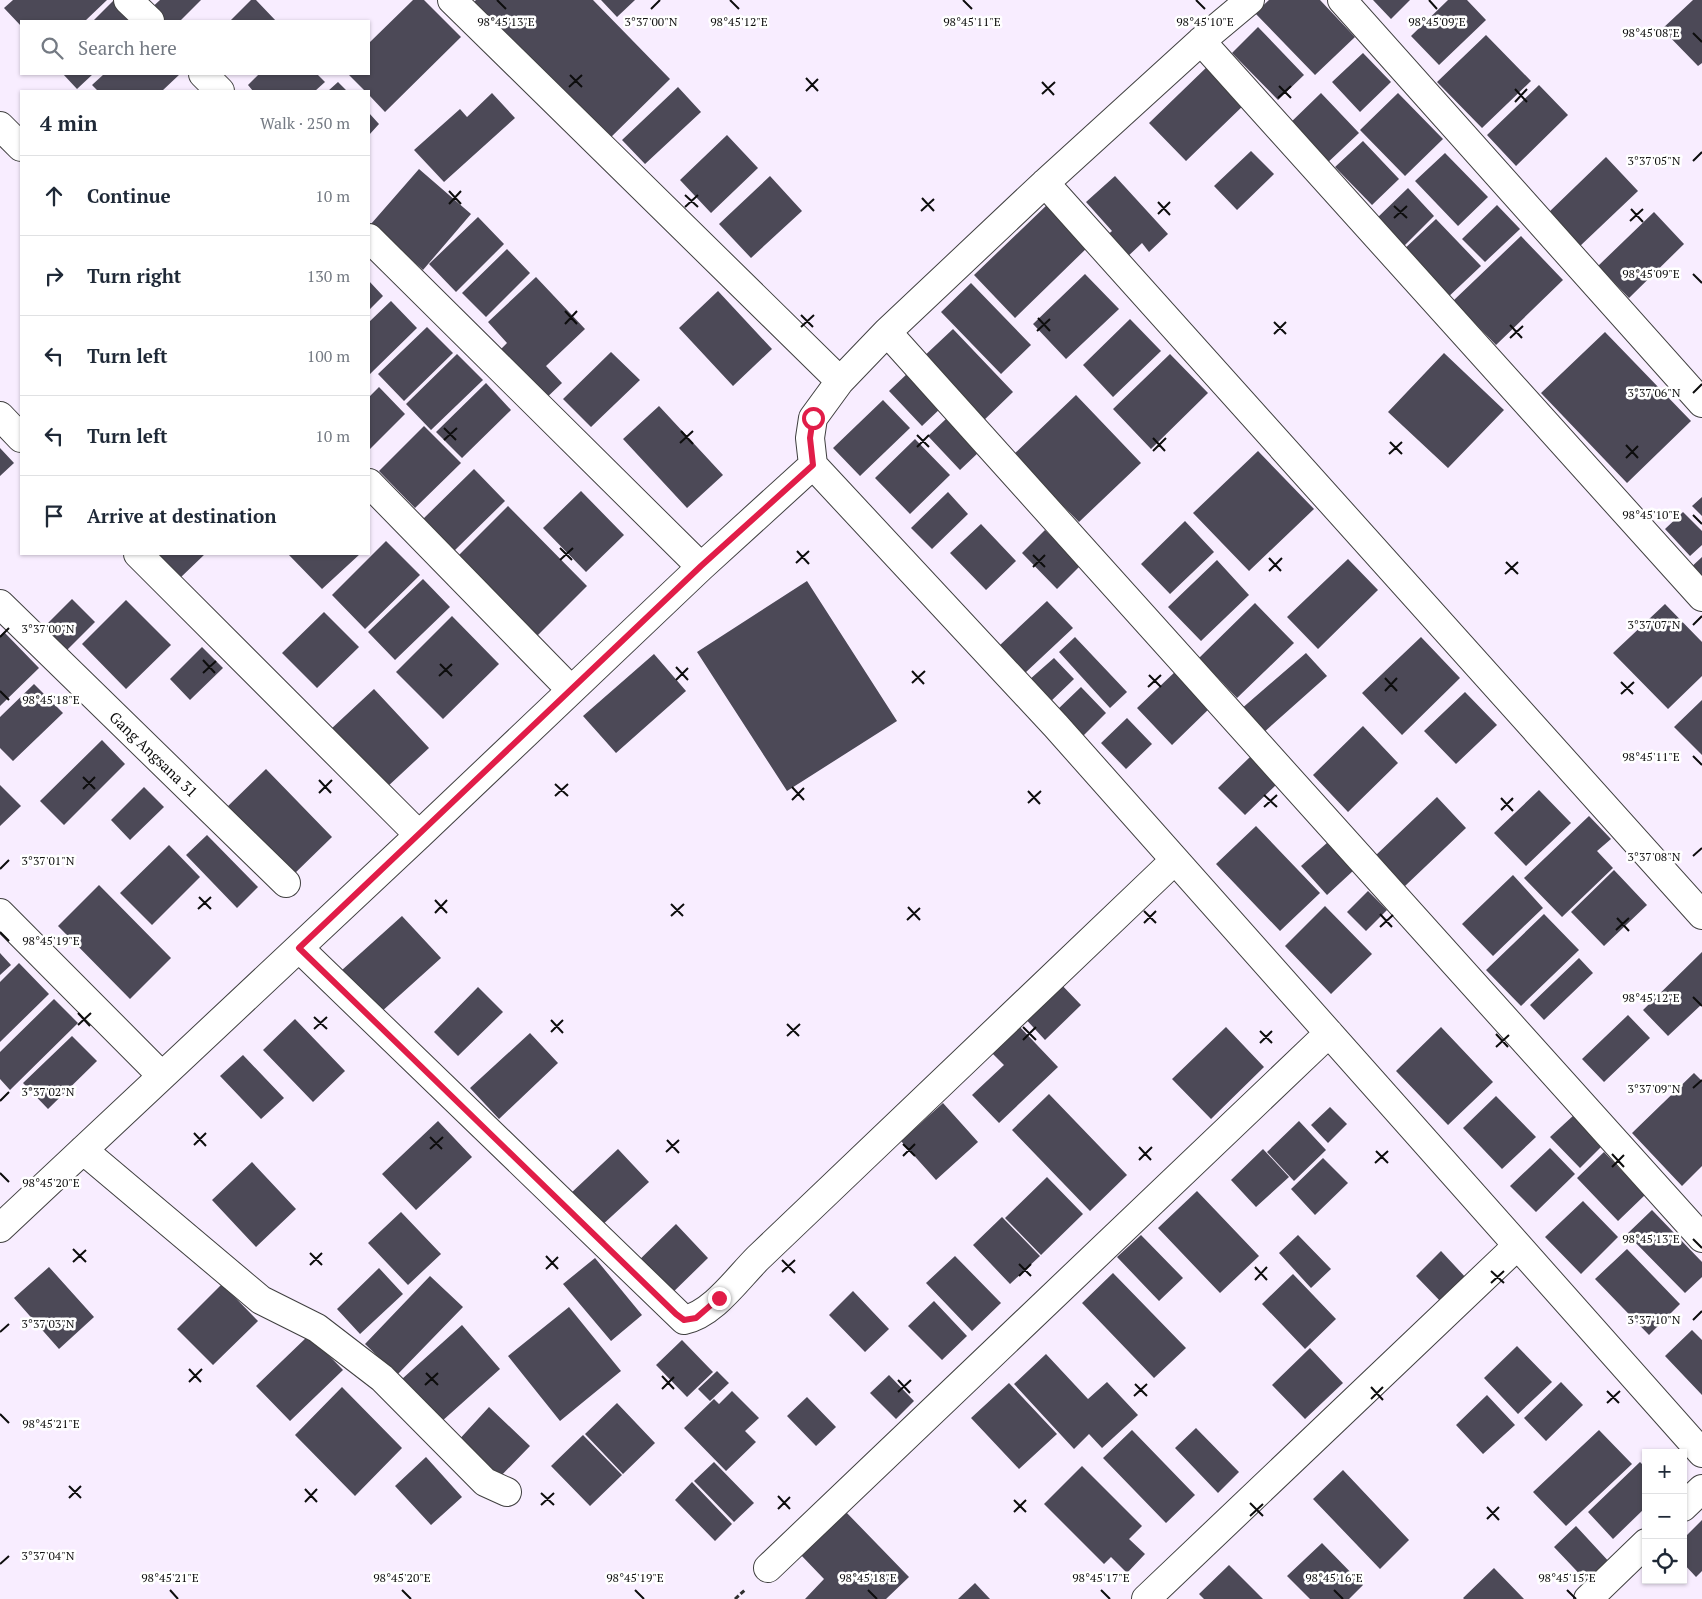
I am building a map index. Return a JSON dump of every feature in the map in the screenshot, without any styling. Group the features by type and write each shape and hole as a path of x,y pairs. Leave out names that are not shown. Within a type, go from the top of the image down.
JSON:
{"street":[{"path":"128,0 149,20"},
{"path":"452,0 840,380"},
{"path":"1250,0 1201,41 1045,183 887,332 840,380 813,418 810,438 813,465 1056,726 1702,1454"},
{"path":"1342,0 1702,403"},
{"path":"1201,41 1702,597"},
{"path":"204,75 219,90"},
{"path":"0,126 20,146"},
{"path":"1045,183 1702,915"},
{"path":"370,239 701,566"},
{"path":"887,332 1702,1238"},
{"path":"0,416 20,437"},
{"path":"0,1228 419,835 701,566 813,465"},
{"path":"370,484 570,690"},
{"path":"139,555 419,835"},
{"name":"Gang Angsana 31","path":"0,604 286,883"},
{"path":"299,948 684,1320 696,1318 719,1298 1175,860"},
{"path":"0,913 162,1076"},
{"path":"768,1568 1329,1033"},
{"path":"83,1150 261,1300 318,1328 382,1378 485,1482 507,1492"},
{"path":"1146,1599 1517,1246"},
{"path":"1687,1503 1702,1489"},
{"path":"1588,1599 1642,1547"}],"building":[{"path":"13,0 107,0 86,20 20,20 20,25 4,8"},
{"path":"114,0 134,20 94,20"},
{"path":"160,0 201,0 181,20 155,20 147,12"},
{"path":"251,0 256,0 275,20 231,20"},
{"path":"413,0 424,0 461,37 385,112 370,96 370,90 364,90 349,75 370,75 370,42"},
{"path":"476,0 593,0 670,79 604,144 469,7"},
{"path":"601,0 635,0 617,17"},
{"path":"1269,0 1320,0 1355,37 1315,75 1255,13"},
{"path":"1373,0 1410,0 1391,19"},
{"path":"1448,0 1467,0 1486,20 1439,65 1411,36"},
{"path":"1693,0 1702,0 1702,63 1698,66 1662,29"},
{"path":"1258,27 1304,75 1278,100 1232,53"},
{"path":"1486,35 1531,81 1482,128 1437,82"},
{"path":"1363,53 1391,82 1360,112 1332,82"},
{"path":"1210,64 1247,102 1186,161 1149,123"},
{"path":"64,75 92,75 77,89"},
{"path":"103,75 179,75 163,90 97,90 92,85"},
{"path":"258,75 318,75 325,82 316,90 252,90 248,85"},
{"path":"338,82 346,90 329,90"},
{"path":"1539,85 1568,115 1516,166 1487,135"},
{"path":"678,87 701,112 645,164 622,140"},
{"path":"492,93 515,118 444,182 414,150 460,109 467,117"},
{"path":"1321,93 1359,133 1324,166 1286,127"},
{"path":"1398,93 1443,139 1405,176 1360,130"},
{"path":"370,114 379,124 370,134"},
{"path":"727,135 758,168 711,213 680,180"},
{"path":"1363,141 1399,179 1372,205 1335,167"},
{"path":"1251,151 1274,174 1237,210 1214,186"},
{"path":"1445,153 1488,197 1458,226 1415,181"},
{"path":"1606,157 1638,191 1579,247 1547,214"},
{"path":"419,169 471,214 423,270 371,224"},
{"path":"770,176 802,211 751,258 719,224"},
{"path":"1115,176 1168,234 1149,252 1142,243 1125,259 1105,237 1112,231 1086,202"},
{"path":"1408,188 1434,216 1403,247 1376,219"},
{"path":"1050,202 1091,244 1015,318 974,275"},
{"path":"1497,205 1520,229 1485,262 1462,239"},
{"path":"1654,212 1684,244 1629,298 1598,266"},
{"path":"478,217 504,244 456,292 429,264"},
{"path":"1436,219 1481,266 1445,300 1400,253"},
{"path":"1521,236 1563,280 1496,345 1453,301"},
{"path":"507,249 530,273 486,317 462,293"},
{"path":"1085,274 1119,309 1066,359 1033,324"},
{"path":"536,277 585,329 546,366 562,383 541,403 495,355 507,343 488,322"},
{"path":"370,282 383,296 370,309"},
{"path":"971,283 1031,345 1001,374 941,312"},
{"path":"718,291 772,349 733,386 679,328"},
{"path":"391,301 417,328 370,374 370,321"},
{"path":"1130,319 1161,351 1113,397 1083,365"},
{"path":"427,327 453,353 404,401 378,374"},
{"path":"953,329 1013,392 981,423 920,360"},
{"path":"1605,332 1691,421 1627,483 1541,393"},
{"path":"611,352 640,380 591,427 563,399"},
{"path":"1444,353 1504,410 1448,468 1388,412"},
{"path":"457,354 483,380 431,430 406,404"},
{"path":"1170,354 1208,393 1151,449 1113,409"},
{"path":"909,372 942,407 922,426 889,391"},
{"path":"486,383 511,410 462,458 436,432"},
{"path":"379,387 405,414 370,449 370,396"},
{"path":"1076,395 1141,463 1079,522 1013,455"},
{"path":"883,400 910,428 860,476 833,448"},
{"path":"659,406 723,475 687,508 623,439"},
{"path":"947,418 979,452 960,470 928,436"},
{"path":"424,426 461,463 415,508 379,471"},
{"path":"915,439 950,475 910,514 875,478"},
{"path":"0,448 14,463 0,476"},
{"path":"1258,451 1314,509 1249,571 1193,513"},
{"path":"474,469 505,501 453,552 422,520"},
{"path":"581,491 624,535 586,572 543,528"},
{"path":"948,492 968,514 932,549 911,528"},
{"path":"1702,497 1702,516 1692,506"},
{"path":"508,506 587,586 532,641 453,561"},
{"path":"1683,512 1702,531 1702,545 1690,556 1665,529"},
{"path":"1185,521 1214,552 1170,594 1141,564"},
{"path":"981,524 1016,561 986,590 950,553"},
{"path":"1045,530 1080,566 1057,589 1022,553"},
{"path":"386,541 420,575 365,629 332,595"},
{"path":"156,555 204,555 179,579"},
{"path":"289,555 359,555 322,589"},
{"path":"1702,557 1702,584 1688,570"},
{"path":"1348,559 1378,590 1318,649 1287,617"},
{"path":"1217,560 1249,595 1201,641 1168,607"},
{"path":"423,579 450,607 395,660 368,632"},
{"path":"807,581 897,721 787,791 697,652"},
{"path":"72,599 95,622 63,654 40,631"},
{"path":"126,600 171,645 126,689 82,644"},
{"path":"1047,601 1073,628 1025,673 1000,645"},
{"path":"1255,603 1294,643 1237,698 1199,658"},
{"path":"1665,604 1702,642 1702,676 1668,709 1613,653"},
{"path":"324,612 359,647 317,688 282,653"},
{"path":"452,616 499,664 443,719 396,672"},
{"path":"4,632 39,668 0,706 0,636"},
{"path":"1075,637 1127,692 1110,708 1059,652"},
{"path":"1421,637 1460,678 1402,735 1362,693"},
{"path":"202,647 223,668 190,700 170,679"},
{"path":"1306,653 1327,676 1262,734 1240,710"},
{"path":"654,654 686,691 616,753 583,716"},
{"path":"1054,658 1074,679 1049,703 1029,680"},
{"path":"1177,670 1212,706 1172,745 1137,708"},
{"path":"34,684 63,713 13,761 0,748 0,717"},
{"path":"1081,687 1106,713 1082,737 1056,711"},
{"path":"374,689 429,748 386,788 331,729"},
{"path":"1465,692 1497,725 1456,764 1424,731"},
{"path":"1702,700 1702,755 1674,727"},
{"path":"1127,718 1152,744 1126,769 1101,743"},
{"path":"1363,726 1398,763 1348,812 1313,775"},
{"path":"102,740 125,764 64,825 40,801"},
{"path":"1250,757 1276,785 1245,815 1218,788"},
{"path":"266,769 332,837 292,876 226,808"},
{"path":"0,785 21,806 0,826"},
{"path":"144,787 164,807 130,840 111,820"},
{"path":"1539,790 1571,823 1526,866 1494,833"},
{"path":"1437,797 1466,828 1405,886 1375,856"},
{"path":"1589,816 1611,839 1597,851 1613,868 1562,917 1524,878"},
{"path":"1256,826 1320,893 1280,931 1216,864"},
{"path":"207,835 258,887 237,908 186,855"},
{"path":"1328,842 1354,870 1327,895 1301,866"},
{"path":"169,845 200,877 152,925 120,893"},
{"path":"1614,870 1647,905 1604,946 1571,912"},
{"path":"1513,875 1543,908 1493,956 1462,924"},
{"path":"99,885 171,958 130,999 58,926"},
{"path":"1368,891 1387,910 1366,931 1347,912"},
{"path":"1325,906 1372,954 1331,994 1285,946"},
{"path":"1544,914 1579,950 1521,1006 1486,970"},
{"path":"402,916 441,958 380,1013 342,970"},
{"path":"1702,952 1702,1004 1668,1036 1643,1010"},
{"path":"0,953 11,965 0,975"},
{"path":"1579,958 1593,973 1544,1020 1530,1005"},
{"path":"19,963 49,994 0,1042 0,982"},
{"path":"1057,980 1081,1005 1045,1040 1021,1014"},
{"path":"478,987 503,1012 458,1056 434,1032"},
{"path":"54,999 78,1023 10,1090 0,1079 0,1052"},
{"path":"1628,1015 1650,1038 1604,1082 1582,1059"},
{"path":"295,1019 345,1071 313,1102 263,1050"},
{"path":"1017,1024 1058,1067 999,1123 972,1095 1004,1065 990,1051"},
{"path":"1226,1027 1264,1067 1211,1119 1172,1079"},
{"path":"1441,1027 1493,1082 1448,1125 1396,1071"},
{"path":"530,1033 558,1063 499,1119 470,1088"},
{"path":"72,1036 97,1061 48,1109 23,1083"},
{"path":"243,1055 284,1098 261,1119 220,1076"},
{"path":"1694,1073 1702,1081 1702,1166 1682,1186 1632,1133"},
{"path":"1049,1094 1127,1175 1090,1211 1012,1130"},
{"path":"1496,1096 1536,1137 1502,1169 1463,1128"},
{"path":"943,1103 978,1142 936,1180 901,1141"},
{"path":"1330,1107 1347,1124 1328,1143 1311,1125"},
{"path":"1574,1115 1603,1145 1580,1168 1550,1137"},
{"path":"438,1121 472,1157 416,1210 382,1174"},
{"path":"1299,1121 1326,1150 1294,1181 1267,1152"},
{"path":"1550,1148 1575,1174 1536,1212 1510,1186"},
{"path":"618,1149 649,1182 600,1227 570,1194"},
{"path":"1263,1149 1289,1177 1256,1207 1231,1180"},
{"path":"1604,1152 1645,1195 1618,1221 1577,1178"},
{"path":"1323,1158 1348,1183 1315,1215 1291,1189"},
{"path":"252,1162 296,1209 256,1247 212,1200"},
{"path":"1047,1177 1083,1214 1041,1255 1005,1218"},
{"path":"1197,1191 1259,1256 1220,1293 1158,1228"},
{"path":"1583,1201 1618,1237 1581,1274 1545,1237"},
{"path":"1652,1210 1702,1262 1702,1277 1685,1293 1627,1234"},
{"path":"401,1212 441,1254 408,1285 368,1243"},
{"path":"1002,1217 1040,1256 1010,1284 973,1245"},
{"path":"676,1224 708,1258 664,1301 631,1268"},
{"path":"1141,1235 1183,1278 1159,1301 1117,1257"},
{"path":"1298,1235 1331,1269 1311,1288 1279,1253"},
{"path":"1627,1249 1680,1304 1649,1335 1595,1279"},
{"path":"1441,1251 1468,1280 1443,1304 1416,1276"},
{"path":"955,1256 1001,1303 972,1331 926,1283"},
{"path":"595,1258 642,1315 611,1341 563,1284"},
{"path":"49,1267 94,1317 59,1349 14,1298"},
{"path":"379,1268 403,1294 360,1334 337,1309"},
{"path":"1113,1273 1186,1348 1154,1378 1082,1303"},
{"path":"1293,1274 1336,1319 1305,1349 1262,1304"},
{"path":"430,1276 463,1307 397,1375 365,1344"},
{"path":"222,1284 258,1321 213,1365 177,1329"},
{"path":"853,1291 889,1329 865,1352 829,1315"},
{"path":"934,1301 967,1336 942,1360 908,1326"},
{"path":"569,1307 621,1371 560,1421 508,1356"},
{"path":"462,1325 500,1369 441,1422 402,1379"},
{"path":"1692,1330 1702,1340 1702,1395 1665,1356"},
{"path":"309,1335 343,1370 290,1421 256,1386"},
{"path":"682,1340 713,1372 687,1397 656,1365"},
{"path":"1517,1346 1552,1382 1518,1414 1484,1378"},
{"path":"1310,1348 1343,1383 1305,1419 1272,1385"},
{"path":"1046,1354 1088,1399 1107,1382 1138,1415 1102,1448 1089,1434 1074,1449 1014,1384"},
{"path":"717,1371 729,1383 710,1401 698,1389"},
{"path":"889,1375 914,1401 896,1419 870,1393"},
{"path":"1561,1382 1583,1405 1546,1441 1524,1418"},
{"path":"1009,1383 1057,1434 1019,1469 971,1418"},
{"path":"342,1387 402,1448 355,1496 295,1435"},
{"path":"732,1391 759,1418 745,1431 756,1442 726,1471 684,1428 714,1399 719,1404"},
{"path":"1487,1395 1515,1425 1483,1454 1456,1425"},
{"path":"807,1397 836,1427 816,1446 787,1416"},
{"path":"617,1403 655,1443 623,1474 585,1434"},
{"path":"489,1407 530,1446 496,1481 456,1443"},
{"path":"1196,1428 1239,1472 1218,1493 1175,1448"},
{"path":"1132,1430 1195,1495 1166,1523 1103,1458"},
{"path":"1599,1430 1632,1464 1566,1526 1533,1492"},
{"path":"583,1435 622,1475 590,1506 551,1466"},
{"path":"426,1457 462,1497 431,1525 395,1486"},
{"path":"714,1462 754,1503 734,1522 694,1481"},
{"path":"1640,1462 1642,1464 1642,1511 1613,1539 1588,1512"},
{"path":"1082,1466 1142,1526 1129,1539 1145,1554 1127,1573 1111,1557 1104,1564 1044,1504"},
{"path":"1343,1470 1409,1540 1380,1569 1313,1499"},
{"path":"692,1482 732,1524 715,1541 675,1500"},
{"path":"845,1511 909,1577 886,1599 805,1599 824,1579 800,1554"},
{"path":"1702,1520 1702,1571 1696,1577 1687,1567 1687,1535"},
{"path":"1576,1526 1612,1565 1590,1585 1554,1547"},
{"path":"1322,1543 1363,1585 1349,1599 1310,1599 1287,1576"},
{"path":"1229,1565 1263,1599 1204,1599 1199,1594"},
{"path":"1494,1568 1524,1599 1463,1598"},
{"path":"975,1583 990,1599 958,1599"}],"route":[{"path":"719,1298 696,1318 684,1320 676,1314 299,948 701,566 813,465 810,438 813,418"}]}
